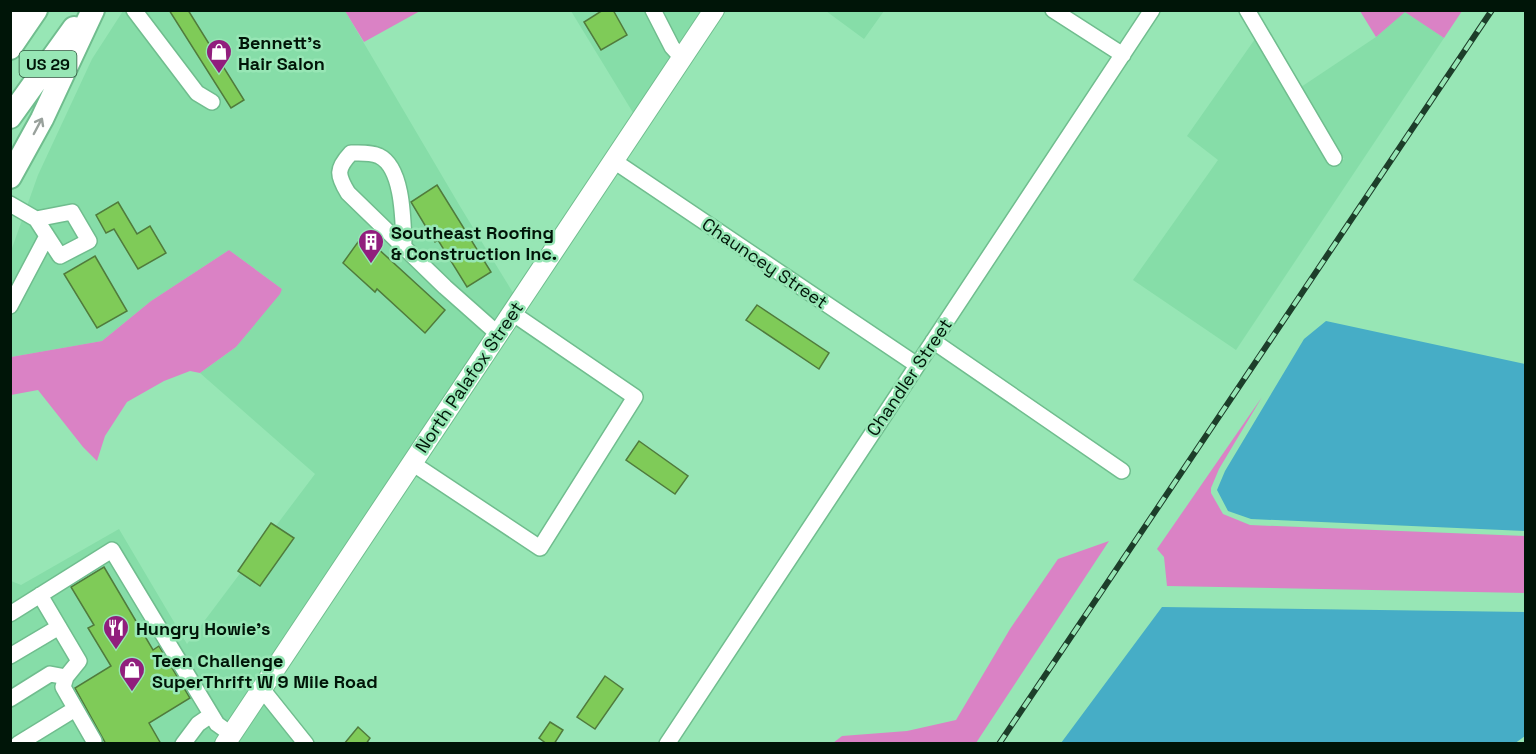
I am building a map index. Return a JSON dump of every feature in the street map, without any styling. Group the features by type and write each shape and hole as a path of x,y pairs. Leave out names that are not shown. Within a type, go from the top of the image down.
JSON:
{"highway":[{"path":"10,17 16,10"},
{"name":"US 29","path":"10,48 36,10"},
{"name":"US 29","path":"10,117 87,10"},
{"path":"10,177 42,119 93,10"}],"main road":[{"name":"North Palafox Street","path":"228,739 714,10"}],"street":[{"path":"134,10 197,93 212,102"},
{"path":"653,10 672,47 682,58"},
{"path":"1053,10 1123,54"},
{"name":"Chandler Street","path":"667,744 1152,10"},
{"path":"1247,10 1334,158"},
{"path":"404,247 403,204 391,169 381,157 369,153 351,153 341,163 339,173 341,182 348,193 445,287 498,334"},
{"name":"Chauncey Street","path":"614,161 917,365"},
{"path":"10,204 36,219 60,256 89,241 72,212 36,219"},
{"path":"10,306 47,236"},
{"path":"412,463 540,548 635,397 512,313"},
{"path":"933,341 1122,471"},
{"path":"10,614 112,550 211,715 228,739"},
{"path":"40,595 79,661 63,682 64,691 93,743"},
{"path":"10,656 59,627"},
{"path":"10,699 50,674 66,677"},
{"path":"262,689 306,744"},
{"path":"18,744 75,709"},
{"path":"183,744 198,724 211,715"}],"shaded area":[{"path":"123,11 345,11 515,296 217,743 11,743 11,581 21,585 119,529 187,644 315,474 200,373 236,347 282,289 229,250 151,301 102,341 11,357 11,251 38,175 92,59"},
{"path":"345,11 420,11 364,42"},
{"path":"571,11 706,11 635,116"},
{"path":"826,11 884,11 864,39"},
{"path":"1360,11 1462,11 1444,38 1405,12 1376,37"},
{"path":"1405,11 1444,38 1236,350 1133,280 1218,160 1187,136 1255,39 1331,167 1344,159 1301,87 1376,37"},
{"path":"229,250 282,289 280,294 236,347 200,373 190,371 164,381 127,402 105,436 97,461 83,447 38,390 11,395 11,357 102,341 151,301"},
{"path":"1262,397 1219,469 1211,488 1211,493 1223,514 1250,525 1525,536 1525,593 1167,586 1164,557 1157,549"},
{"path":"1109,541 976,743 833,743 842,736 907,731 956,720 1010,629 1058,559"},
{"path":"270,689 305,744 233,744"}],"water":[{"path":"1326,321 1525,364 1525,531 1251,519 1228,511 1217,490 1225,471 1304,339"},
{"path":"1162,607 1525,612 1525,736 1514,744 1061,743"}],"building":[{"path":"169,10 188,10 244,100 231,108"},
{"path":"603,10 613,10 627,35 601,50 584,22"},
{"path":"437,185 491,272 467,287 438,240 435,242 411,202"},
{"path":"118,202 137,234 150,226 166,253 138,269 114,229 106,233 96,215"},
{"path":"363,235 445,310 425,333 377,289 375,292 343,263"},
{"path":"95,256 127,311 97,328 64,274"},
{"path":"757,305 829,353 819,369 746,320"},
{"path":"639,441 688,476 675,494 626,460"},
{"path":"271,523 294,538 260,586 238,571"},
{"path":"104,567 153,650 159,646 190,698 149,723 161,744 106,744 75,688 111,666 88,628 94,625 71,587"},
{"path":"605,676 623,689 595,729 577,717"},
{"path":"550,722 563,730 554,744 547,744 539,738"},
{"path":"358,727 370,738 366,744 344,744"}],"railway":[{"path":"999,744 1492,10"}],"place":[{"name":"Bennett's Hair Salon","path":"219,75"},
{"name":"Southeast Roofing & Construction Inc.","path":"371,265"},
{"name":"Hungry Howie's","path":"116,651"},
{"name":"Teen Challenge SuperThrift W 9 Mile Road","path":"132,693"}]}
